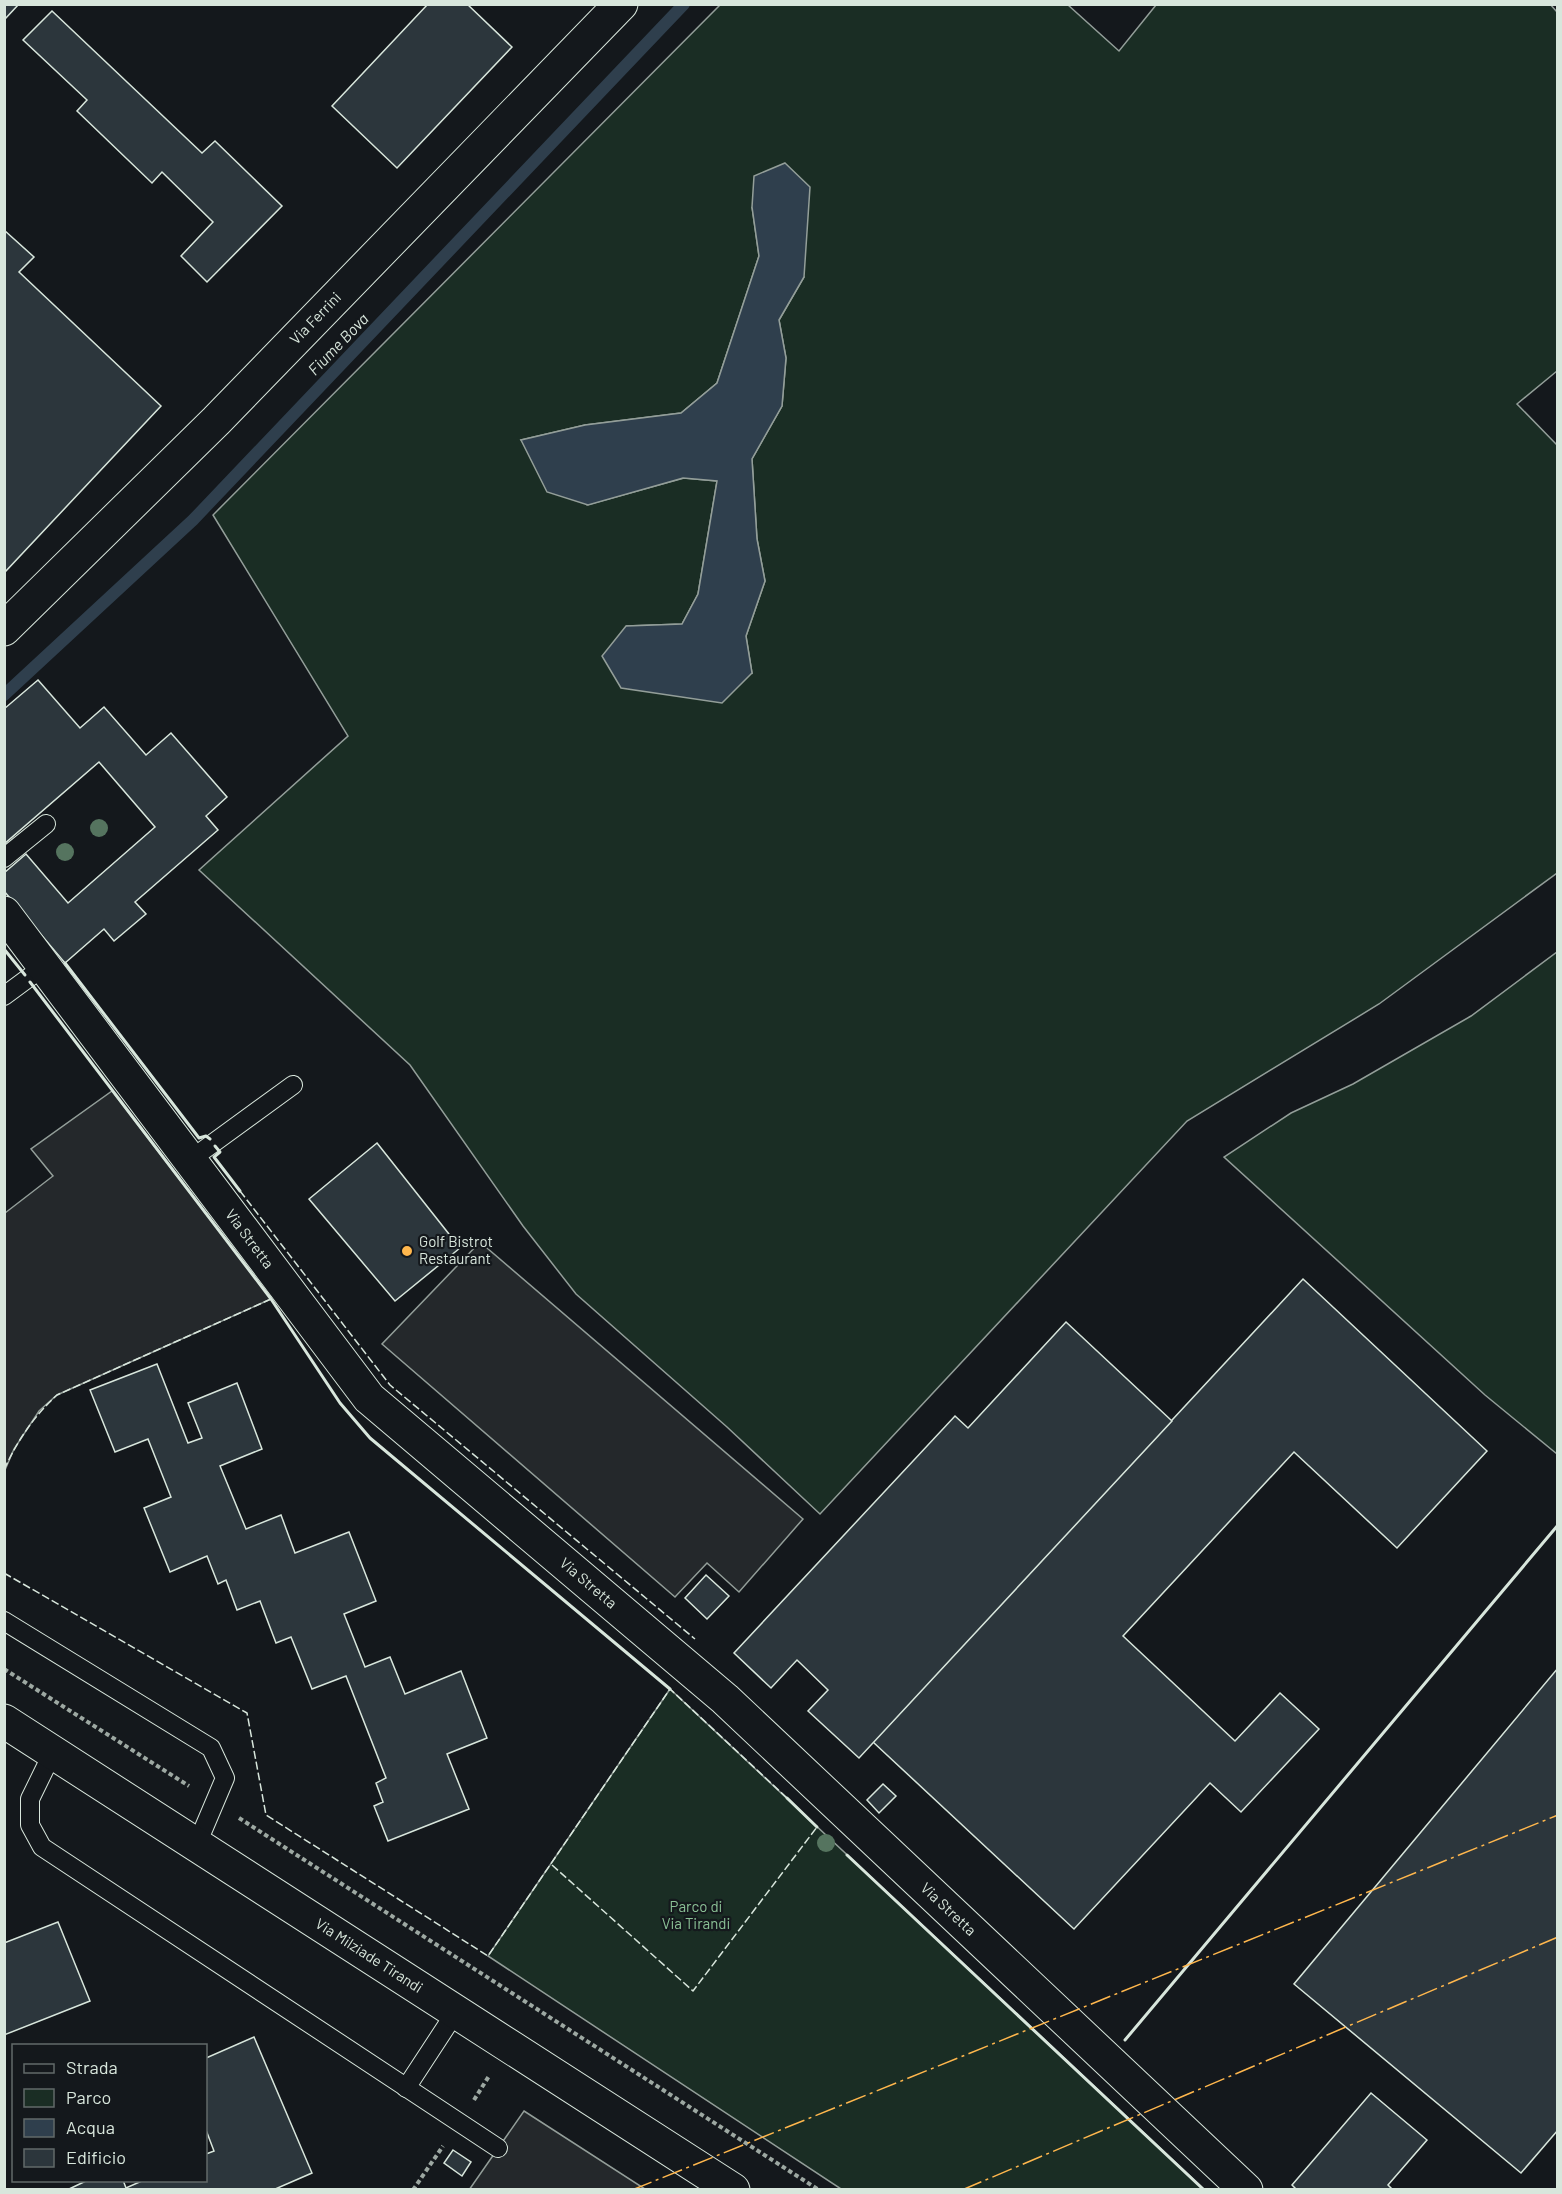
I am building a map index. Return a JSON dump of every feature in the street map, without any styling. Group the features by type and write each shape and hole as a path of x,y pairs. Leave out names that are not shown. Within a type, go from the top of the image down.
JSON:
{"street":[{"name":"Via Ferrini","path":"4,629 216,420 621,4"},
{"name":"Via Stretta","path":"4,913 46,965 369,1398 726,1699 1246,2190"},
{"name":"Via Milziade Tirandi","path":"4,1721 457,2010 733,2190"}],"lane":[{"path":"4,858 46,824"},
{"path":"4,996 46,965"},
{"path":"190,1160 292,1085"},
{"path":"4,1621 211,1748 225,1778 197,1844"},
{"path":"53,1752 30,1799 30,1825 42,1846 498,2148"},
{"path":"406,2088 457,2010"}],"path":[{"path":"4,1669 819,2190"}],"green space":[{"path":"1550,4 1557,12 1557,371 1517,404 1557,445 1557,873 1379,1004 1187,1121 820,1514 727,1427 576,1294 523,1226 410,1065 199,870 348,736 213,515 720,5 1068,5 1119,51 1156,5","holes":["752,207 804,277 779,320 786,358 782,406 752,459 757,539 765,581 746,636 752,673 626,626 682,624 698,594 717,481 684,478 587,505 521,440 585,425 681,413 717,383 759,256"]},
{"path":"1557,952 1557,1454 1485,1395 1224,1157 1291,1113 1353,1084 1471,1016"},
{"name":"Parco di Via Tirandi","path":"670,1689 1204,2189 841,2189 488,1956"}],"shaded area":[{"path":"112,1091 271,1299 57,1395 39,1411 14,1449 5,1470 5,1213 53,1176 31,1149"},
{"path":"480,1242 803,1519 739,1592 707,1563 675,1597 382,1344"},
{"path":"524,2111 645,2189 469,2190"}],"water":[{"path":"785,163 810,187 804,277 779,320 786,358 782,406 752,459 757,539 765,581 746,636 752,673 722,703 621,688 602,656 626,626 682,624 698,594 717,481 683,478 588,505 547,492 521,440 585,425 681,413 717,383 759,256 752,207 754,176"}],"building":[{"path":"4,4 19,4 4,20"},
{"path":"428,4 467,4 512,47 397,168 332,106"},
{"path":"52,11 202,153 215,141 282,206 207,282 181,256 213,222 162,172 152,183 77,111 87,100 23,40"},
{"path":"4,230 34,257 19,272 161,406 4,573"},
{"path":"38,680 80,728 104,707 146,755 171,733 227,797 206,816 218,830 135,902 146,914 114,941 104,929 65,963 4,891 4,873 26,854 68,903 155,827 99,762 4,844 4,709"},
{"path":"377,1143 460,1248 395,1301 309,1199"},
{"path":"1303,1279 1487,1451 1397,1548 1294,1452 1123,1636 1235,1741 1280,1693 1319,1729 1241,1812 1210,1783 1074,1929 873,1742"},
{"path":"1066,1322 1172,1421 859,1758 808,1711 828,1690 797,1660 771,1688 734,1653 955,1416 968,1428"},
{"path":"157,1364 188,1443 202,1438 188,1403 237,1383 262,1449 220,1466 246,1529 281,1515 295,1553 349,1532 376,1601 344,1614 365,1667 390,1657 405,1694 461,1671 487,1738 447,1754 469,1809 388,1841 374,1806 383,1802 376,1783 386,1778 346,1676 312,1689 291,1637 276,1643 260,1601 237,1610 226,1580 218,1584 207,1556 170,1572 144,1508 171,1497 148,1439 115,1452 90,1390"},
{"path":"706,1575 729,1596 707,1619 685,1598"},
{"path":"1558,1668 1558,2130 1521,2173 1294,1984"},
{"path":"883,1784 896,1796 879,1813 867,1800"},
{"path":"58,1922 90,2001 4,2035 4,1943"},
{"path":"254,2037 312,2173 273,2190 67,2190 84,2182 124,2182 126,2188 140,2182 207,2182 207,2154 214,2151 207,2133 207,2058"},
{"path":"1371,2093 1427,2140 1388,2185 1393,2190 1297,2190 1292,2185"},
{"path":"453,2150 471,2162 462,2176 444,2163"}],"waterway":[{"name":"Fiume Bova","path":"4,695 193,520 684,4"}],"fence":[{"path":"240,1191 390,1385 695,1639"},
{"path":"4,1470 27,1430 57,1395 271,1299"},
{"path":"4,1573 247,1713 266,1815 488,1956 670,1689 787,1798"},
{"path":"552,1865 693,1991 817,1827"}],"wall":[{"path":"4,949 25,975"},
{"path":"65,963 199,1138 206,1136 210,1139"},
{"path":"30,982 271,1299 340,1403 370,1438 670,1689"},
{"path":"215,1146 220,1152 214,1157 240,1191"},
{"path":"1125,2040 1558,1525"},
{"path":"787,1798 817,1827"},
{"path":"847,1855 1204,2190"}],"power":[{"path":"632,2190 1558,1815"},
{"path":"962,2190 1558,1937"}],"place":[{"name":"Golf Bistrot Restaurant","path":"407,1251"}]}
